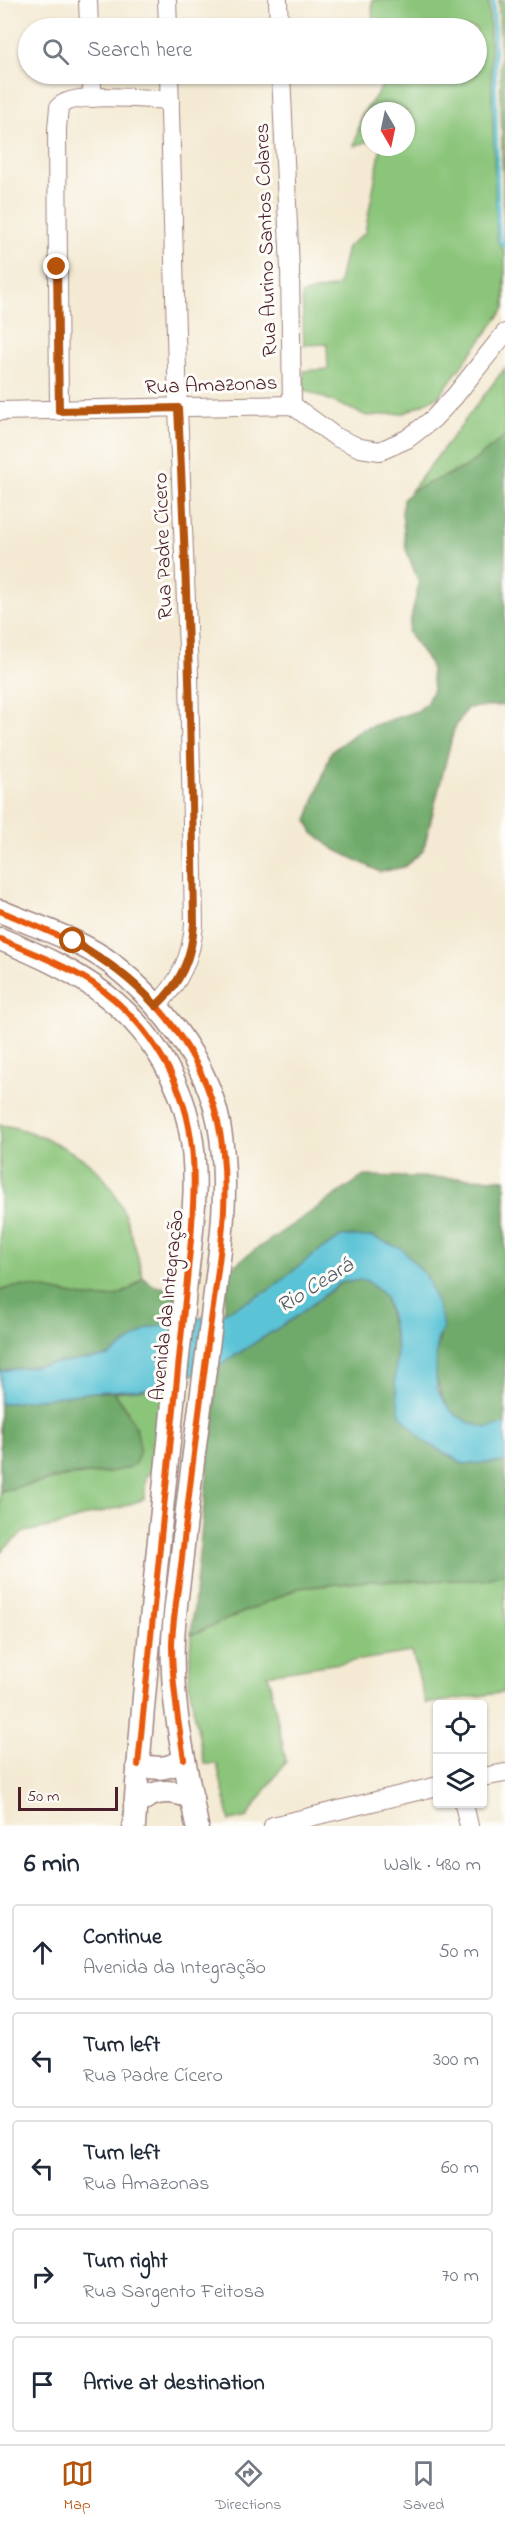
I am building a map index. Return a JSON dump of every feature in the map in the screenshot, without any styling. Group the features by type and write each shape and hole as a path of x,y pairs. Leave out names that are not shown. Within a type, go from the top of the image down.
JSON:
{"main road":[{"path":"0,911 73,941 110,963 139,987 167,1018 196,1063 209,1091 218,1122 225,1189 216,1286 172,1643 176,1705 197,1826"},
{"name":"Avenida da Integração","path":"0,939 48,958 92,983 134,1020 151,1039 167,1067 187,1114 193,1157 193,1201 134,1816"},
{"path":"138,1765 163,1768 175,1766 184,1759"},
{"path":"134,1816 151,1794 169,1791 192,1798"}],"street":[{"path":"88,0 88,18"},
{"path":"167,0 168,18"},
{"path":"278,0 279,18"},
{"path":"92,84 93,98"},
{"name":"Rua Padre Cícero","path":"156,1006 175,986 182,974 193,943 194,924 189,662 178,408 169,84"},
{"name":"Rua Aurino Santos Colares","path":"281,84 290,269 292,405"},
{"path":"59,411 57,114 62,102 93,98 170,100"},
{"name":"Rua Amazonas","path":"0,411 292,405 336,437 360,448 380,451 407,439 433,418 454,398 505,333"},
{"path":"487,1776 505,1773"},
{"path":"273,1826 433,1787"},
{"path":"465,1808 469,1826"}],"green space":[{"path":"372,0 489,0 497,240 505,252 505,308 439,396 405,413 367,416 303,389 304,371 328,369 327,344 304,345 302,294 338,286 347,247 365,233 379,156 415,156 415,102 371,102 382,84 487,84 487,18 373,18"},
{"path":"499,0 505,0 505,242 504,238"},
{"path":"361,119 361,144 354,146"},
{"path":"505,368 505,436 466,467 411,491"},
{"path":"505,436 505,705 467,708 454,729 423,851 404,867 380,872 334,849 313,833 307,821 331,752 360,730 417,711 426,704 433,689 430,664 408,632 419,583 406,549 403,500 411,491 466,467"},
{"path":"0,1125 29,1132 57,1144 85,1160 98,1171 117,1198 135,1246 143,1278 132,1288 111,1297 95,1298 30,1287 14,1287 0,1291"},
{"path":"364,1176 505,1179 505,1424 486,1428 469,1424 456,1416 446,1405 436,1375 438,1343 443,1328 343,1236 317,1252 268,1291 224,1313 228,1271 246,1256"},
{"path":"143,1278 155,1286 177,1290 172,1324 149,1328 109,1356 0,1371 0,1291 14,1287 30,1287 95,1298 111,1297 128,1291"},
{"path":"366,1280 385,1296 397,1348 395,1382 425,1442 464,1464 505,1462 505,1574 483,1580 369,1581 299,1588 191,1635 218,1366 294,1318 344,1281"},
{"path":"163,1388 157,1466 146,1476 144,1499 60,1525 24,1532 0,1552 0,1491 70,1476 107,1473 128,1410 113,1392"},
{"path":"94,1392 113,1392 130,1416 139,1445 139,1455 135,1463 122,1470 68,1476 0,1491 0,1404"},
{"path":"505,1574 505,1692 452,1700 433,1700 433,1703 426,1704 412,1652 268,1674 286,1761 247,1817 230,1821 217,1764 204,1764 189,1685 191,1635 299,1588 369,1581 483,1580"}],"water":[{"name":"Rio Ceará","path":"343,1236 373,1237 402,1249 427,1277 443,1328 437,1341 437,1390 454,1414 468,1422 487,1428 505,1424 505,1462 464,1464 425,1442 400,1415 395,1382 397,1348 391,1316 385,1296 366,1280 343,1281 294,1318 218,1366 170,1383 163,1388 94,1392 0,1404 0,1371 109,1356 149,1328 224,1313 268,1291 317,1252"}],"waterway":[{"path":"493,0 498,220 500,241 505,246"}],"cycle path":[{"path":"0,911 90,952 107,962 138,987 165,1016 188,1049 206,1085 218,1122 224,1173 223,1225 172,1644 174,1687 184,1759"},
{"path":"0,939 91,982 128,1013 158,1050 170,1071 187,1116 191,1139 194,1177 191,1240 138,1765"}],"route":[{"path":"57,267 59,411 178,408 185,531 192,758 193,943 182,974 175,986 156,1006 139,987 110,963 73,941"}]}
